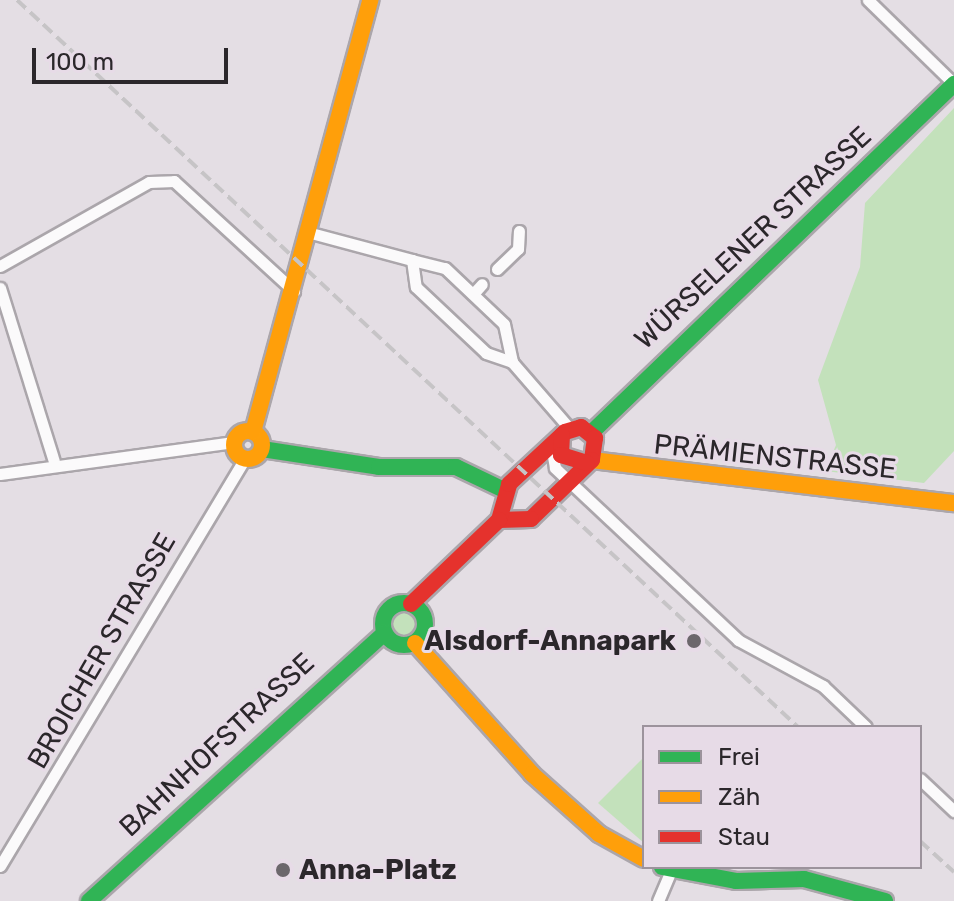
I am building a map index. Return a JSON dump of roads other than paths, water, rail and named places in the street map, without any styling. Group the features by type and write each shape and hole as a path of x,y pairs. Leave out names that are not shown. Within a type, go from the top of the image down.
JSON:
{"street":[{"path":"262,449 253,432 311,233 370,0"},
{"path":"868,0 954,84"},
{"name":"WÜRSELENER STRASSE","path":"591,433 954,84"},
{"path":"0,266 149,182 174,181 295,292"},
{"path":"497,269 518,249 519,231"},
{"path":"311,233 412,260 430,260 473,294 504,324 512,362 545,401 561,436 561,455 589,462"},
{"path":"412,260 416,287 486,353 512,362"},
{"path":"473,294 482,284"},
{"path":"0,288 54,461"},
{"path":"0,474 54,461 234,442 253,432"},
{"path":"415,643 401,646 385,633 389,610 411,604 499,520 504,490 561,436 591,433 597,445 589,462 570,482 523,524 499,520"},
{"path":"561,436 551,462 570,482 738,640 823,686 864,725"},
{"path":"234,442 245,459 262,449 379,467 456,467 504,490"},
{"name":"BROICHER STRASSE","path":"0,866 245,459"},
{"name":"PRÄMIENSTRASSE","path":"589,462 954,503"},
{"path":"411,604 425,623 415,643"},
{"name":"BAHNHOFSTRASSE","path":"89,901 385,633"},
{"path":"415,643 532,774 599,834 642,858"},
{"path":"922,781 954,811"},
{"path":"658,901 666,869 736,881 804,879 885,901"}],"railway":[{"path":"17,0 796,725"},
{"path":"922,843 954,872"}],"place":[{"name":"Alsdorf-Annapark","path":"694,641"},
{"name":"Anna-Platz","path":"283,870"}]}
